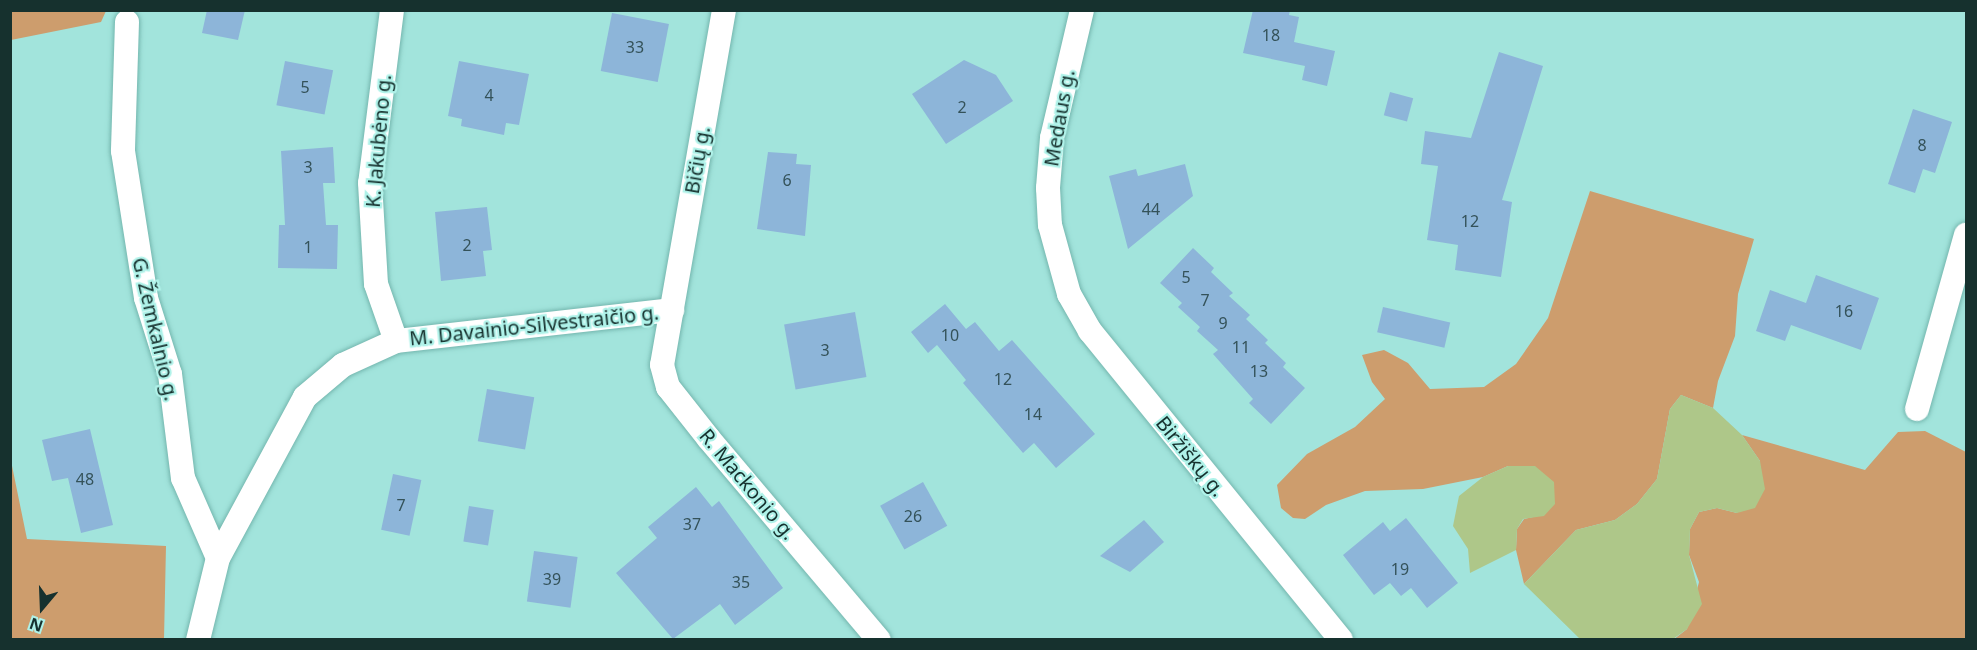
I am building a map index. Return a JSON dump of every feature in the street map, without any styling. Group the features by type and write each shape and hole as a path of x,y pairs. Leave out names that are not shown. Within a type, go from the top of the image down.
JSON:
{"street":[{"name":"K. Jakubėno g.","path":"392,10 370,183 376,284 396,341"},
{"name":"Bičių g.","path":"672,310 724,10"},
{"name":"Medaus g.","path":"1058,261 1050,225 1052,138 1082,10"},
{"name":"G. Žemkalnio g.","path":"127,22 123,151 146,298 170,374 183,478 218,558"},
{"path":"1917,409 1966,235"},
{"name":"Biržiškų g.","path":"1058,261 1069,294 1090,331 1341,639"},
{"name":"M. Davainio-Silvestraičio g.","path":"396,341 672,310"},
{"name":"R. Mackonio g.","path":"672,310 662,364 669,387 879,639"},
{"path":"198,639 218,558 304,397 343,365 396,341"}],"shaded area":[{"path":"11,10 106,11 101,22 11,40"},
{"path":"1590,191 1754,239 1738,294 1735,336 1718,381 1713,408 1681,395 1670,409 1657,479 1637,504 1615,520 1576,530 1524,584 1516,550 1517,529 1524,519 1533,517 1508,466 1483,477 1423,489 1365,491 1326,505 1305,519 1293,518 1281,508 1277,485 1307,454 1355,427 1385,399 1372,382 1362,355 1384,350 1408,363 1430,389 1484,387 1516,364 1548,318"},
{"path":"1681,395 1713,408 1742,435 1760,461 1765,489 1755,508 1737,513 1717,508 1699,512 1690,529 1689,555 1702,604 1687,629 1673,639 1580,639 1524,584 1576,530 1615,520 1637,504 1657,479 1670,409"},
{"path":"1925,431 1966,452 1966,639 1673,640 1687,629 1699,582 1689,555 1690,529 1699,512 1717,508 1737,513 1760,461 1742,435 1865,470 1898,432"},
{"path":"10,456 27,539 166,546 164,639 11,639"},
{"path":"1508,466 1535,466 1554,482 1555,504 1544,516 1523,519 1517,529 1516,550 1470,573 1468,549 1453,526 1459,496 1483,477"}],"building":[{"path":"207,10 245,10 238,40 202,33"},
{"path":"1253,10 1290,10 1289,15 1299,17 1294,42 1335,51 1327,86 1302,80 1305,66 1243,53"},
{"path":"612,13 669,24 658,82 601,71"},
{"path":"1499,52 1543,66 1502,200 1512,202 1501,277 1455,270 1458,245 1427,240 1438,166 1421,164 1425,131 1471,138"},
{"path":"964,60 996,75 1013,101 946,144 912,94"},
{"path":"285,61 333,70 325,115 276,105"},
{"path":"459,61 529,74 519,125 506,123 504,135 461,126 462,119 448,116"},
{"path":"1390,92 1413,98 1407,121 1384,115"},
{"path":"1913,109 1952,122 1935,173 1923,169 1915,193 1888,184"},
{"path":"333,147 335,183 323,183 326,225 338,225 337,269 278,268 279,225 285,225 281,151"},
{"path":"768,152 797,154 796,164 811,165 805,236 757,229"},
{"path":"1185,164 1193,196 1128,249 1109,176 1136,169 1138,176"},
{"path":"487,207 492,250 483,251 486,276 441,281 435,212"},
{"path":"1193,248 1214,268 1211,272 1233,293 1229,296 1250,315 1246,319 1268,340 1265,343 1286,363 1283,367 1305,388 1271,424 1249,403 1253,399 1213,354 1218,350 1197,331 1200,327 1178,307 1182,303 1160,283"},
{"path":"1816,275 1879,298 1861,350 1791,325 1785,341 1756,331 1770,290 1806,303"},
{"path":"945,304 966,329 975,322 999,351 1012,340 1095,434 1056,468 1034,443 1023,453 963,383 966,380 937,345 928,353 911,332"},
{"path":"1383,307 1450,323 1444,348 1377,332"},
{"path":"855,312 866,377 796,389 784,325"},
{"path":"487,389 534,397 525,450 478,441"},
{"path":"90,429 113,525 81,533 68,478 52,481 42,440"},
{"path":"393,474 421,480 410,536 381,530"},
{"path":"923,482 947,526 904,549 880,506"},
{"path":"696,487 712,507 719,501 783,588 735,625 720,604 673,639 616,573 657,538 648,527"},
{"path":"469,506 494,510 488,545 463,542"},
{"path":"1406,518 1458,583 1427,608 1411,588 1401,596 1390,583 1374,595 1343,555 1383,522 1390,531"},
{"path":"1144,520 1164,542 1130,572 1100,556"},
{"path":"534,551 578,557 570,608 527,602"}]}
